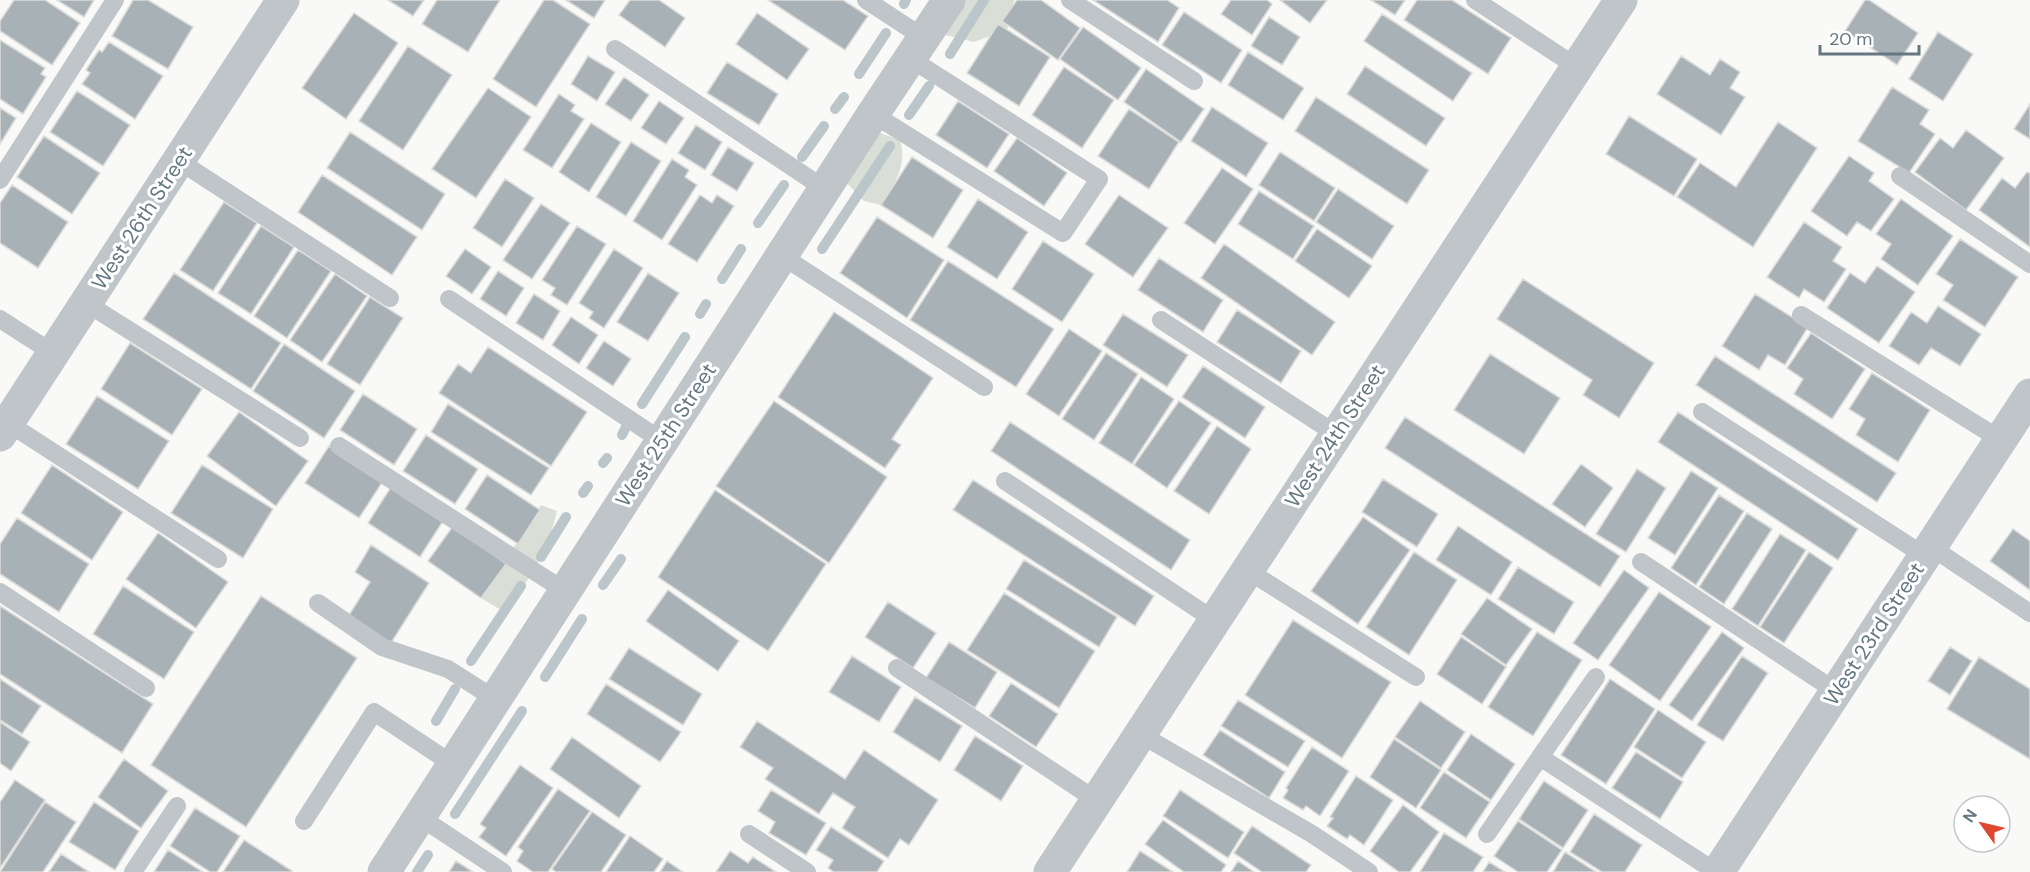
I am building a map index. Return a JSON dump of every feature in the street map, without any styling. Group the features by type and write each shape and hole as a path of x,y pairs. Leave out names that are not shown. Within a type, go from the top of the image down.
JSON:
{"street":[{"name":"West 26th Street","path":"4,429 283,0"},
{"name":"West 25th Street","path":"384,872 949,0"},
{"name":"West 24th Street","path":"1050,872 1621,0"},
{"name":"West 23rd Street","path":"1717,872 2028,401"}],"lane":[{"path":"0,180 115,0"},
{"path":"866,0 918,49 1099,179 1063,233 873,114"},
{"path":"1070,0 1194,81"},
{"path":"1475,0 1577,67"},
{"path":"615,49 825,189"},
{"path":"179,161 390,298"},
{"path":"1900,176 2030,264"},
{"path":"782,256 984,387"},
{"path":"450,299 662,441"},
{"path":"86,303 300,438"},
{"path":"1801,315 2001,440"},
{"path":"0,319 53,353"},
{"path":"1161,320 1336,434"},
{"path":"1702,412 2030,613"},
{"path":"4,429 218,559"},
{"path":"339,446 565,591"},
{"path":"1005,481 1214,620"},
{"path":"1641,562 1837,692"},
{"path":"1247,570 1416,677"},
{"path":"0,592 146,687"},
{"path":"318,603 382,647 448,669 495,699"},
{"path":"897,668 1096,800"},
{"path":"1487,834 1596,677"},
{"path":"304,820 374,712 454,765"},
{"path":"1140,734 1312,834 1369,872"},
{"path":"1540,757 1717,872"},
{"path":"134,872 177,806"},
{"path":"420,817 503,872"},
{"path":"748,834 807,872"}],"shaded area":[{"path":"961,0 1014,0 1007,30 974,42 941,34"},
{"path":"880,133 900,140 902,149 898,174 881,205 864,201 846,182"},
{"path":"541,505 557,511 547,547 518,595 499,609 481,598"}],"building":[{"path":"14,0 45,0 80,23 52,65 0,31 0,21"},
{"path":"57,0 94,0 84,17"},
{"path":"133,0 148,0 193,27 168,69 112,36"},
{"path":"388,0 424,0 413,16"},
{"path":"437,0 500,0 468,52 422,24"},
{"path":"544,0 553,0 590,24 536,107 493,79"},
{"path":"566,0 605,0 594,18"},
{"path":"630,0 659,0 685,18 665,47 619,15"},
{"path":"768,0 843,0 868,16 845,50"},
{"path":"1017,0 1041,0 1080,28 1058,60 1002,21"},
{"path":"1093,0 1167,0 1179,8 1158,42"},
{"path":"1231,0 1267,0 1272,4 1252,35 1221,14"},
{"path":"1280,0 1327,0 1310,23"},
{"path":"1371,0 1405,0 1395,15"},
{"path":"1417,0 1452,0 1511,38 1488,74 1404,20"},
{"path":"1865,0 1869,0 1918,33 1897,65 1845,31"},
{"path":"1184,12 1242,50 1221,83 1162,45"},
{"path":"354,13 398,43 346,119 302,88"},
{"path":"757,13 809,49 787,80 736,44"},
{"path":"1382,14 1472,73 1453,101 1364,41"},
{"path":"1269,17 1300,37 1282,65 1251,46"},
{"path":"998,24 1050,57 1019,106 967,73"},
{"path":"1083,27 1141,68 1118,100 1060,59"},
{"path":"1938,32 1973,54 1943,101 1909,79"},
{"path":"0,40 45,68 41,74 46,77 23,114 0,99"},
{"path":"109,42 163,76 135,119 82,84 90,73 86,70 99,50 102,52"},
{"path":"408,46 452,75 403,150 359,121"},
{"path":"1248,52 1304,88 1283,120 1228,85"},
{"path":"588,56 615,72 597,101 571,84"},
{"path":"1681,56 1710,75 1720,59 1740,72 1730,88 1745,97 1721,135 1657,94"},
{"path":"727,62 778,94 759,125 707,93"},
{"path":"1365,66 1445,118 1426,146 1347,94"},
{"path":"1064,67 1114,100 1082,148 1032,115"},
{"path":"1146,69 1204,109 1181,142 1124,102"},
{"path":"624,77 649,95 631,121 605,104"},
{"path":"1892,87 1929,110 1920,124 1935,134 1909,173 1858,141"},
{"path":"488,88 531,117 476,198 432,169"},
{"path":"77,91 130,125 103,166 50,132"},
{"path":"559,94 575,105 571,111 584,119 552,168 523,150"},
{"path":"1316,97 1429,170 1407,204 1295,131"},
{"path":"659,101 684,118 666,144 641,128"},
{"path":"958,101 1009,134 987,168 936,135"},
{"path":"2030,104 2030,139 2014,129"},
{"path":"1212,107 1268,143 1246,177 1191,141"},
{"path":"0,108 16,118 0,144"},
{"path":"1129,109 1179,142 1149,189 1098,156"},
{"path":"1629,116 1697,159 1674,196 1606,154"},
{"path":"1778,122 1817,148 1753,247 1677,197 1700,163 1736,187"},
{"path":"591,123 621,142 589,192 559,172"},
{"path":"696,125 722,142 705,170 678,153"},
{"path":"1966,130 2004,158 1966,210 1915,172 1940,138 1953,148"},
{"path":"350,132 445,194 422,230 327,168"},
{"path":"44,136 100,173 72,214 17,177"},
{"path":"1017,138 1067,173 1044,206 994,171"},
{"path":"631,142 661,161 626,216 596,197"},
{"path":"728,147 754,163 737,191 711,175"},
{"path":"1280,152 1335,188 1314,221 1259,185"},
{"path":"1849,156 1874,173 1869,181 1894,199 1871,231 1857,222 1847,236 1811,211"},
{"path":"912,157 963,190 933,238 881,205"},
{"path":"672,159 689,170 685,177 697,185 662,240 633,221"},
{"path":"1222,168 1253,189 1215,244 1184,223"},
{"path":"2027,172 2030,174 2030,247 1979,210 2002,178 2015,188"},
{"path":"322,175 417,237 392,275 298,212"},
{"path":"505,179 534,198 502,247 473,228"},
{"path":"12,185 68,222 38,268 0,243 0,203"},
{"path":"1338,189 1394,226 1372,259 1316,222"},
{"path":"1259,191 1314,226 1293,259 1238,224"},
{"path":"700,195 712,203 717,195 734,206 697,262 668,244"},
{"path":"1119,195 1168,228 1133,277 1085,244"},
{"path":"978,199 1028,232 997,279 947,247"},
{"path":"1901,199 1953,236 1918,285 1881,259 1891,244 1876,234"},
{"path":"224,202 257,223 213,291 180,270"},
{"path":"541,204 570,223 532,279 503,260"},
{"path":"877,217 944,260 907,318 840,273"},
{"path":"1804,222 1842,247 1833,261 1846,269 1824,302 1804,289 1799,298 1767,277"},
{"path":"261,226 294,247 251,314 218,293"},
{"path":"577,226 606,244 567,305 551,295 555,288 542,280"},
{"path":"1317,229 1372,266 1349,298 1295,261"},
{"path":"1960,239 2018,277 1985,327 1943,300 1953,285 1936,274"},
{"path":"1043,241 1094,274 1062,322 1012,289"},
{"path":"1224,244 1335,322 1312,355 1201,278"},
{"path":"465,249 491,267 472,294 446,276"},
{"path":"614,249 643,268 604,328 589,318 593,312 579,303"},
{"path":"298,250 331,271 287,338 254,316"},
{"path":"1159,258 1223,300 1203,332 1138,290"},
{"path":"948,261 1054,329 1016,387 910,320"},
{"path":"1877,266 1915,292 1879,343 1827,308 1850,273 1865,283"},
{"path":"498,271 524,288 506,316 480,299"},
{"path":"174,273 281,343 251,389 143,319"},
{"path":"648,273 679,293 648,341 617,322"},
{"path":"335,274 367,296 322,362 290,340"},
{"path":"1523,279 1654,363 1619,418 1583,395 1592,380 1497,319"},
{"path":"534,294 560,311 543,340 516,323"},
{"path":"1755,294 1808,327 1785,365 1768,355 1759,370 1722,346"},
{"path":"370,297 403,318 360,385 327,364"},
{"path":"1938,306 1981,334 1960,366 1931,348 1919,365 1889,346 1911,312 1927,323"},
{"path":"1237,310 1301,351 1281,383 1217,342"},
{"path":"834,312 933,378 892,439 901,445 885,468 778,397"},
{"path":"1123,314 1188,355 1167,387 1103,345"},
{"path":"571,317 598,335 579,364 552,345"},
{"path":"1069,329 1102,351 1059,416 1026,394"},
{"path":"1811,333 1865,369 1832,419 1794,394 1803,379 1787,368"},
{"path":"604,341 631,359 613,386 586,368"},
{"path":"130,343 202,389 172,435 101,389"},
{"path":"284,344 355,391 324,438 253,391"},
{"path":"488,347 587,412 551,466 439,393 458,364 471,373"},
{"path":"1106,353 1138,374 1094,440 1062,419"},
{"path":"1490,354 1560,398 1524,454 1454,410"},
{"path":"1715,356 1896,473 1877,502 1696,385"},
{"path":"1203,366 1265,407 1245,438 1182,397"},
{"path":"1872,373 1930,410 1898,462 1856,435 1865,419 1849,409"},
{"path":"1141,377 1174,399 1132,464 1099,443"},
{"path":"363,394 417,429 394,465 340,430"},
{"path":"97,396 169,441 138,489 66,444"},
{"path":"774,401 887,477 829,563 716,486"},
{"path":"1179,401 1211,423 1167,488 1134,465"},
{"path":"448,404 549,468 531,495 431,432"},
{"path":"239,412 308,461 276,506 207,456"},
{"path":"1678,412 1858,529 1838,560 1658,442"},
{"path":"1405,417 1620,556 1600,587 1385,448"},
{"path":"1010,422 1190,540 1171,570 991,451"},
{"path":"1217,426 1251,449 1209,514 1174,491"},
{"path":"426,435 478,469 455,504 403,471"},
{"path":"329,446 383,481 359,518 305,483"},
{"path":"1581,464 1613,488 1585,527 1552,504"},
{"path":"52,465 123,512 92,560 21,513"},
{"path":"202,465 273,509 243,558 171,513"},
{"path":"1637,469 1666,488 1626,552 1596,534"},
{"path":"1691,471 1718,488 1675,555 1648,538"},
{"path":"487,475 540,510 518,544 465,509"},
{"path":"1383,479 1438,514 1417,547 1362,512"},
{"path":"973,480 1154,596 1135,626 953,510"},
{"path":"391,487 443,521 420,557 368,523"},
{"path":"715,490 826,564 768,651 658,577"},
{"path":"1719,495 1744,511 1696,585 1671,568"},
{"path":"1747,513 1772,529 1724,604 1699,587"},
{"path":"1363,517 1410,550 1358,624 1311,591"},
{"path":"17,518 89,564 59,612 0,574 0,544"},
{"path":"453,526 506,564 481,598 428,561"},
{"path":"1458,526 1512,562 1491,595 1436,560"},
{"path":"2013,529 2030,541 2030,590 1990,561"},
{"path":"158,533 228,582 196,628 126,579"},
{"path":"1780,534 1806,550 1758,626 1732,609"},
{"path":"371,545 429,583 391,643 349,615 370,582 355,572"},
{"path":"1414,552 1457,580 1409,655 1366,627"},
{"path":"1809,552 1833,568 1784,643 1760,627"},
{"path":"1024,560 1117,617 1099,647 1006,589"},
{"path":"1518,567 1574,602 1554,634 1498,599"},
{"path":"1624,570 1649,588 1598,660 1573,643"},
{"path":"123,586 194,632 164,679 93,634"},
{"path":"668,590 739,641 718,671 646,621"},
{"path":"1659,592 1711,627 1660,701 1609,665"},
{"path":"1004,593 1095,651 1059,708 967,650"},
{"path":"261,596 357,658 246,827 151,765"},
{"path":"1487,598 1532,629 1506,665 1461,634"},
{"path":"888,602 936,633 913,668 865,637"},
{"path":"0,606 153,704 122,753 0,674"},
{"path":"1293,620 1391,682 1342,758 1245,695"},
{"path":"1537,632 1582,660 1533,736 1488,707"},
{"path":"1722,632 1744,648 1692,721 1669,705"},
{"path":"1461,637 1506,667 1482,704 1437,674"},
{"path":"949,642 997,672 975,708 926,678"},
{"path":"1950,647 1972,661 1950,695 1928,681"},
{"path":"629,648 702,694 683,725 609,679"},
{"path":"852,656 901,687 879,722 829,692"},
{"path":"1742,656 1768,673 1723,741 1697,725"},
{"path":"1979,657 2030,689 2030,759 1947,709"},
{"path":"0,679 41,706 22,734 0,720"},
{"path":"1610,679 1655,709 1606,784 1561,755"},
{"path":"1011,683 1058,714 1036,747 989,716"},
{"path":"606,684 681,732 660,762 587,714"},
{"path":"915,697 962,726 940,762 893,732"},
{"path":"1238,700 1305,741 1288,767 1221,726"},
{"path":"1420,701 1465,732 1441,768 1395,737"},
{"path":"1658,710 1706,742 1682,778 1634,747"},
{"path":"757,721 845,779 864,750 938,800 909,845 900,839 888,858 842,828 855,807 833,793 819,814 765,779 773,768 740,747"},
{"path":"0,722 30,742 11,771 0,763"},
{"path":"1220,730 1285,772 1269,798 1203,755"},
{"path":"1471,734 1515,764 1491,800 1447,770"},
{"path":"975,736 1023,766 1001,801 954,770"},
{"path":"572,737 641,786 619,818 550,769"},
{"path":"1394,739 1441,770 1416,808 1370,777"},
{"path":"1312,747 1349,771 1320,816 1306,806 1303,810 1283,798 1288,790 1286,788"},
{"path":"1636,752 1683,782 1660,819 1612,788"},
{"path":"124,759 168,791 141,828 98,797"},
{"path":"520,765 553,788 506,856 479,837 486,828 480,824"},
{"path":"1444,772 1490,802 1466,838 1420,808"},
{"path":"1356,776 1393,800 1364,845 1350,835 1347,839 1327,826 1333,818 1330,817"},
{"path":"15,780 45,800 0,868 0,802"},
{"path":"1544,781 1588,810 1563,848 1519,819"},
{"path":"558,789 590,811 548,872 533,872 517,861 523,851 518,847"},
{"path":"771,790 826,823 806,855 769,833 775,822 758,811"},
{"path":"1180,790 1244,832 1228,858 1163,816"},
{"path":"45,802 76,822 43,872 0,872"},
{"path":"94,802 139,831 115,870 69,842"},
{"path":"1403,805 1439,832 1410,872 1399,872 1370,851"},
{"path":"195,808 240,836 217,872 210,872 170,846"},
{"path":"592,812 626,835 601,872 556,872 552,869"},
{"path":"1594,814 1642,845 1625,872 1602,872 1570,852"},
{"path":"1163,820 1226,865 1221,872 1184,872 1145,844"},
{"path":"1518,821 1562,850 1547,872 1518,872 1494,856"},
{"path":"1252,826 1311,865 1306,872 1262,872 1234,853"},
{"path":"831,827 884,861 877,872 834,872 828,868 833,860 816,850"},
{"path":"1444,833 1483,857 1473,872 1420,872"},
{"path":"630,836 663,859 654,872 606,872"},
{"path":"244,840 292,871 292,872 223,872"},
{"path":"168,850 203,872 154,872"},
{"path":"730,851 748,863 753,857 776,872 716,872"},
{"path":"1140,851 1173,872 1127,872"},
{"path":"1565,852 1596,872 1553,872"},
{"path":"61,854 89,872 49,872"},
{"path":"456,861 473,872 449,872"},
{"path":"667,861 683,872 660,872"},
{"path":"1238,861 1254,872 1231,872"},
{"path":"1489,862 1505,872 1483,872"}],"waterway":[{"path":"904,4 906,0"},
{"path":"950,54 984,0"},
{"path":"859,74 886,33"},
{"path":"909,115 929,86"},
{"path":"835,109 844,97"},
{"path":"802,157 824,126"},
{"path":"822,249 890,146"},
{"path":"758,223 784,185"},
{"path":"722,279 741,249"},
{"path":"700,314 706,304"},
{"path":"642,404 685,337"},
{"path":"622,435 626,427"},
{"path":"603,463 607,458"},
{"path":"583,493 588,486"},
{"path":"541,557 566,517"},
{"path":"603,585 621,559"},
{"path":"471,661 521,586"},
{"path":"545,677 582,619"},
{"path":"436,721 455,689"},
{"path":"455,814 522,711"},
{"path":"417,872 428,855"}]}
